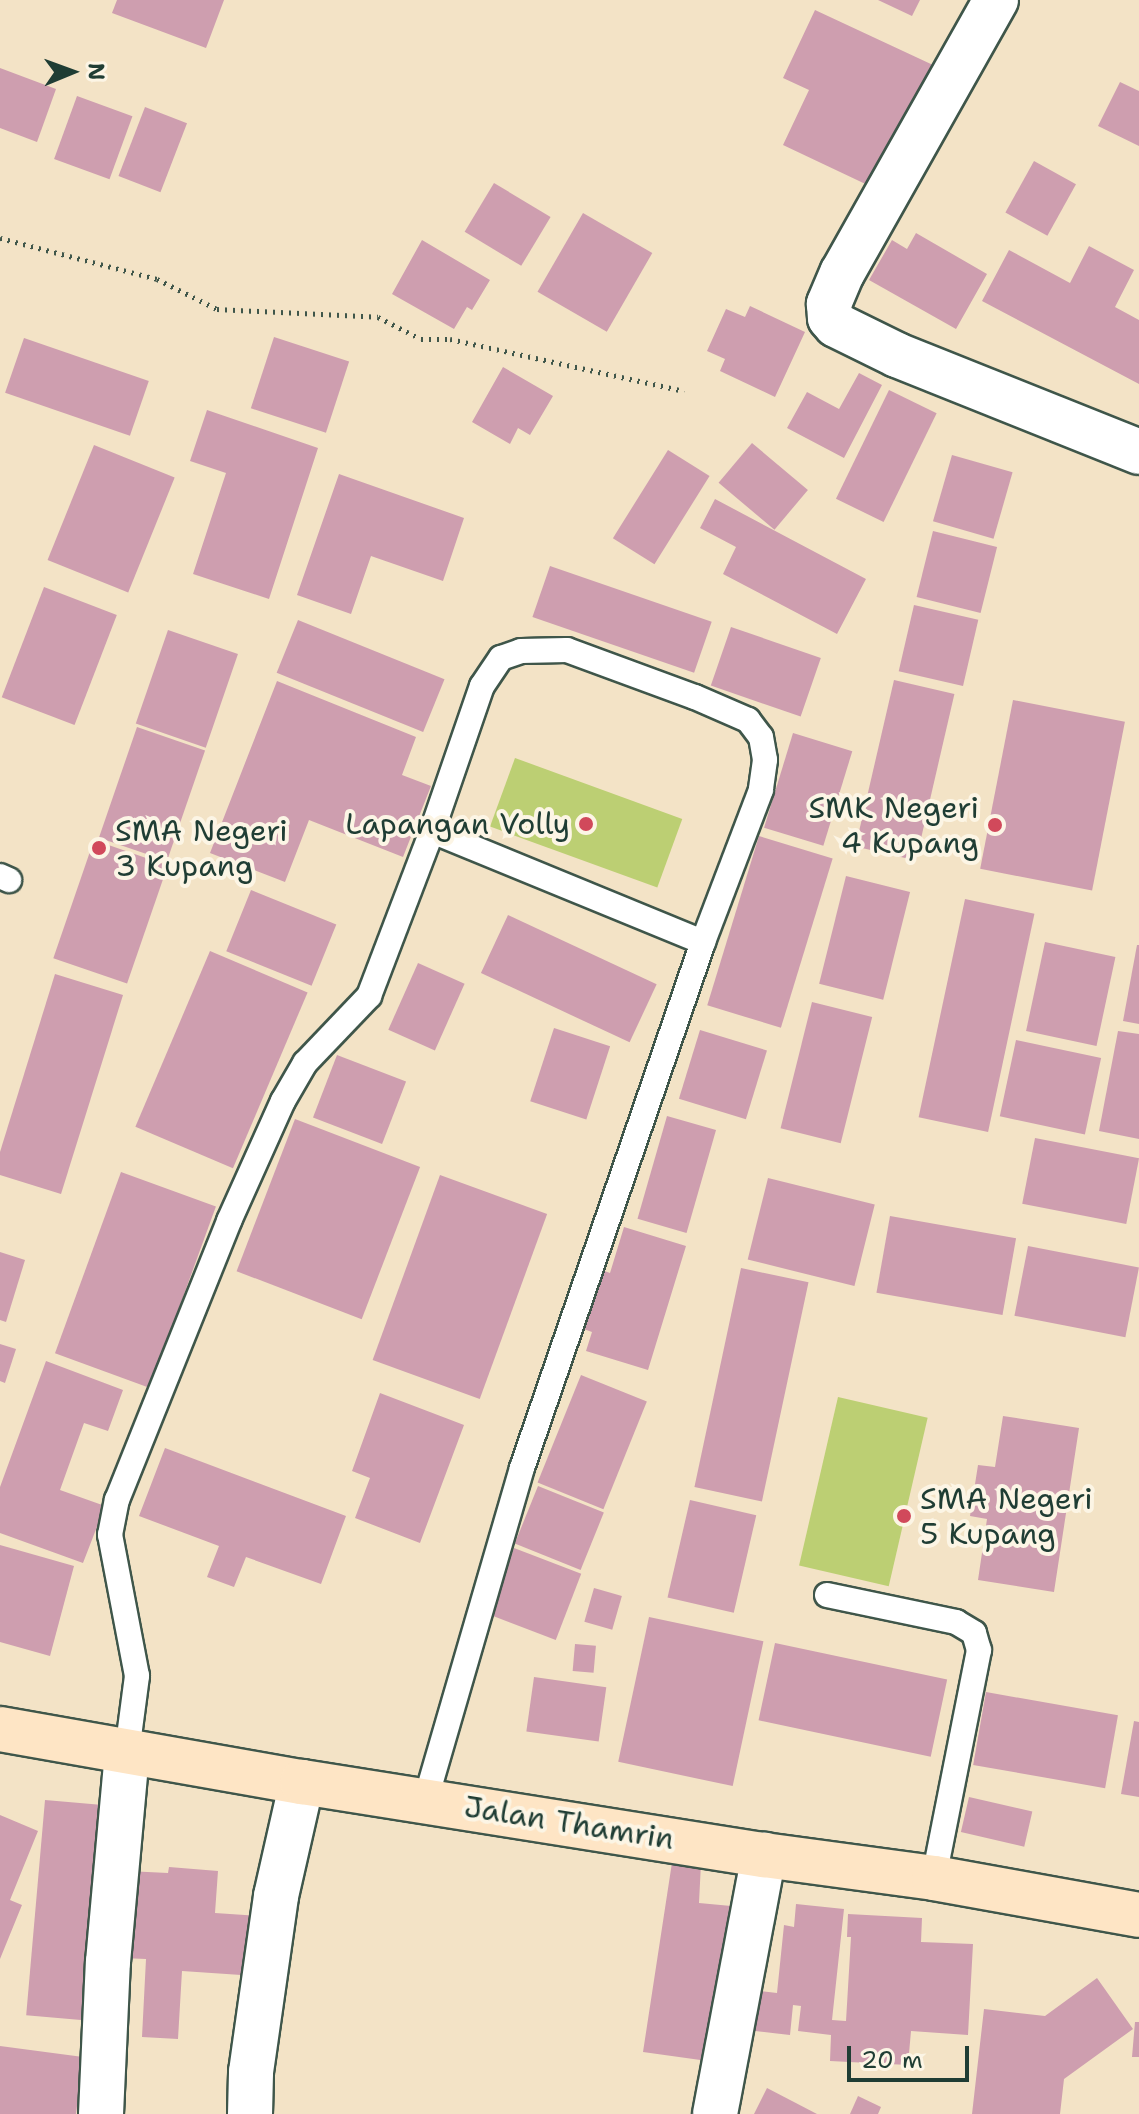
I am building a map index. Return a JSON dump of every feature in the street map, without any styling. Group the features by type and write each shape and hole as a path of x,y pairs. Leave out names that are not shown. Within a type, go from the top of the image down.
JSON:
{"main road":[{"name":"Jalan Thamrin","path":"0,1729 302,1782 426,1799 764,1855 934,1878 1139,1915"}],"street":[{"path":"996,0 842,273 829,304 830,318 836,325 897,355 1139,452"},
{"path":"101,2114 108,1962 127,1752"},
{"path":"250,2114 251,2072 276,1896 302,1782"},
{"path":"715,2114 764,1855"}],"lane":[{"path":"127,1752 137,1676 110,1535 117,1500 229,1221 283,1101 305,1063 369,996 432,831 482,686 501,658 521,651 567,650 748,720 761,737 765,760 761,790 703,942 522,1468 426,1799"},
{"path":"432,831 703,942"},
{"path":"827,1595 956,1622 974,1633 979,1650 934,1878"}],"path":[{"path":"0,238 157,279 217,309 378,317 421,339 450,339 684,391"}],"green space":[{"name":"Lapangan Volly","path":"515,758 682,819 657,887 490,827"},
{"path":"838,1397 928,1418 889,1586 799,1566"}],"building":[{"path":"117,0 224,0 206,48 112,13"},
{"path":"878,0 920,0 912,16"},
{"path":"815,10 933,65 876,189 783,145 809,90 783,78"},
{"path":"0,68 56,89 37,142 0,128"},
{"path":"1120,82 1139,91 1139,146 1098,126"},
{"path":"77,96 132,116 110,179 54,159"},
{"path":"145,107 187,123 160,192 118,176"},
{"path":"1034,161 1076,184 1047,236 1005,213"},
{"path":"494,183 551,217 521,266 465,232"},
{"path":"583,213 652,253 607,332 538,292"},
{"path":"916,233 987,274 956,329 869,280 892,240 907,249"},
{"path":"422,240 490,280 472,310 467,307 454,329 392,294"},
{"path":"1089,246 1134,270 1115,307 1139,320 1139,384 982,301 1009,250 1070,283"},
{"path":"750,306 805,332 775,397 720,371 725,359 707,351 726,309 745,317"},
{"path":"274,337 349,361 326,433 251,408"},
{"path":"24,338 149,381 130,436 5,393"},
{"path":"503,367 553,396 530,435 518,428 510,444 472,422"},
{"path":"859,373 882,385 844,458 787,428 807,392 839,409"},
{"path":"889,390 937,413 884,522 836,499"},
{"path":"207,410 318,448 269,599 193,574 226,473 190,461"},
{"path":"752,443 808,490 774,530 719,483"},
{"path":"94,445 175,478 128,593 48,560"},
{"path":"668,450 710,476 654,564 613,538"},
{"path":"952,455 1013,472 994,539 933,521"},
{"path":"339,474 464,518 443,581 371,556 351,614 297,595"},
{"path":"715,499 866,579 837,634 723,574 736,547 700,528"},
{"path":"933,531 997,547 981,613 917,597"},
{"path":"550,566 712,622 694,673 532,617"},
{"path":"44,587 117,615 75,725 2,697"},
{"path":"914,605 978,620 963,686 899,671"},
{"path":"298,620 444,679 423,732 277,673"},
{"path":"731,627 821,658 801,717 711,686"},
{"path":"168,630 238,654 206,748 136,724"},
{"path":"894,680 954,694 916,861 856,847"},
{"path":"277,681 416,737 402,775 431,786 403,857 309,820 285,882 210,853"},
{"path":"1013,700 1125,722 1092,891 980,869"},
{"path":"137,727 205,750 167,861 99,838"},
{"path":"793,733 852,751 823,846 764,828"},
{"path":"759,836 833,859 781,1028 707,1005"},
{"path":"94,840 168,865 127,984 53,958"},
{"path":"846,876 910,892 883,1000 819,984"},
{"path":"251,890 336,924 312,986 226,951"},
{"path":"965,899 1034,914 988,1132 919,1117"},
{"path":"508,915 657,984 630,1042 481,973"},
{"path":"1045,942 1115,957 1097,1046 1026,1031"},
{"path":"1139,945 1139,1024 1123,1021"},
{"path":"210,951 308,992 233,1168 135,1127"},
{"path":"418,963 465,984 435,1050 388,1030"},
{"path":"55,974 123,995 61,1194 0,1175 0,1152"},
{"path":"812,1002 872,1017 841,1143 781,1128"},
{"path":"554,1028 610,1046 586,1119 530,1101"},
{"path":"700,1030 767,1050 746,1119 679,1099"},
{"path":"1118,1031 1139,1034 1139,1139 1099,1131"},
{"path":"1016,1040 1101,1058 1085,1134 1000,1116"},
{"path":"337,1055 406,1082 382,1144 313,1118"},
{"path":"667,1116 716,1130 687,1233 638,1219"},
{"path":"295,1119 420,1167 362,1319 237,1271"},
{"path":"1035,1138 1139,1158 1126,1224 1022,1204"},
{"path":"121,1172 216,1207 150,1388 55,1353"},
{"path":"440,1175 547,1214 480,1399 373,1360"},
{"path":"768,1178 875,1205 854,1286 748,1260"},
{"path":"890,1216 1016,1238 1003,1315 876,1293"},
{"path":"624,1227 686,1246 648,1370 586,1351 592,1332 578,1327 596,1268 610,1273"},
{"path":"1028,1246 1139,1268 1125,1337 1014,1316"},
{"path":"0,1252 25,1260 6,1322 0,1320"},
{"path":"741,1268 808,1282 762,1501 694,1487"},
{"path":"0,1344 16,1349 5,1383 0,1381"},
{"path":"46,1361 123,1390 108,1431 84,1423 60,1490 105,1506 83,1563 0,1533 0,1487"},
{"path":"581,1375 647,1402 603,1509 538,1483"},
{"path":"380,1393 464,1425 420,1543 355,1518 370,1478 352,1471"},
{"name":"SMA Negeri 5 Kupang","path":"1003,1416 1079,1428 1054,1592 978,1580 987,1519 970,1516 978,1465 995,1467"},
{"path":"165,1448 346,1516 321,1584 246,1557 234,1587 207,1577 219,1546 139,1516"},
{"path":"538,1486 604,1513 581,1570 515,1543"},
{"path":"690,1500 756,1515 734,1613 668,1597"},
{"path":"0,1545 74,1566 50,1656 0,1642"},
{"path":"514,1548 581,1574 556,1640 489,1614"},
{"path":"594,1588 622,1596 612,1630 584,1622"},
{"path":"649,1617 763,1641 733,1786 618,1762"},
{"path":"775,1643 947,1680 931,1757 759,1720"},
{"path":"575,1644 596,1646 594,1673 573,1671"},
{"path":"534,1677 606,1687 599,1742 526,1731"},
{"path":"986,1692 1118,1715 1105,1788 973,1765"},
{"path":"1134,1721 1139,1722 1139,1797 1121,1794"},
{"path":"969,1797 1032,1812 1024,1847 961,1832"},
{"path":"45,1800 103,1805 84,2020 26,2015"},
{"path":"0,1815 38,1831 10,1900 22,1905 0,1959"},
{"path":"673,1856 701,1863 699,1903 742,1907 722,2063 643,2052"},
{"path":"169,1867 218,1871 215,1913 261,1916 257,1976 182,1971 178,2039 142,2037 146,1959 122,1958 127,1871 168,1873"},
{"path":"796,1904 844,1909 832,2020 846,2021 851,1937 847,1937 848,1914 922,1918 921,1942 973,1944 968,2035 911,2031 908,2065 830,2061 831,2035 798,2031 801,2006 793,2005 790,2035 755,2031 759,1991 777,1993 784,1925 794,1927"},
{"path":"1097,1978 1133,2029 1064,2079 1060,2114 972,2114 984,2009 1045,2016"},
{"path":"1135,2022 1139,2022 1139,2057 1132,2057"},
{"path":"0,2046 83,2057 76,2114 0,2114"},
{"path":"767,2088 817,2114 754,2114"},
{"path":"858,2096 881,2107 878,2114 850,2114"}],"place":[{"name":"Lapangan Volly","path":"586,824"},
{"name":"SMK Negeri 4 Kupang","path":"995,825"},
{"name":"SMA Negeri 3 Kupang","path":"99,848"},
{"name":"SMA Negeri 5 Kupang","path":"904,1516"}]}
